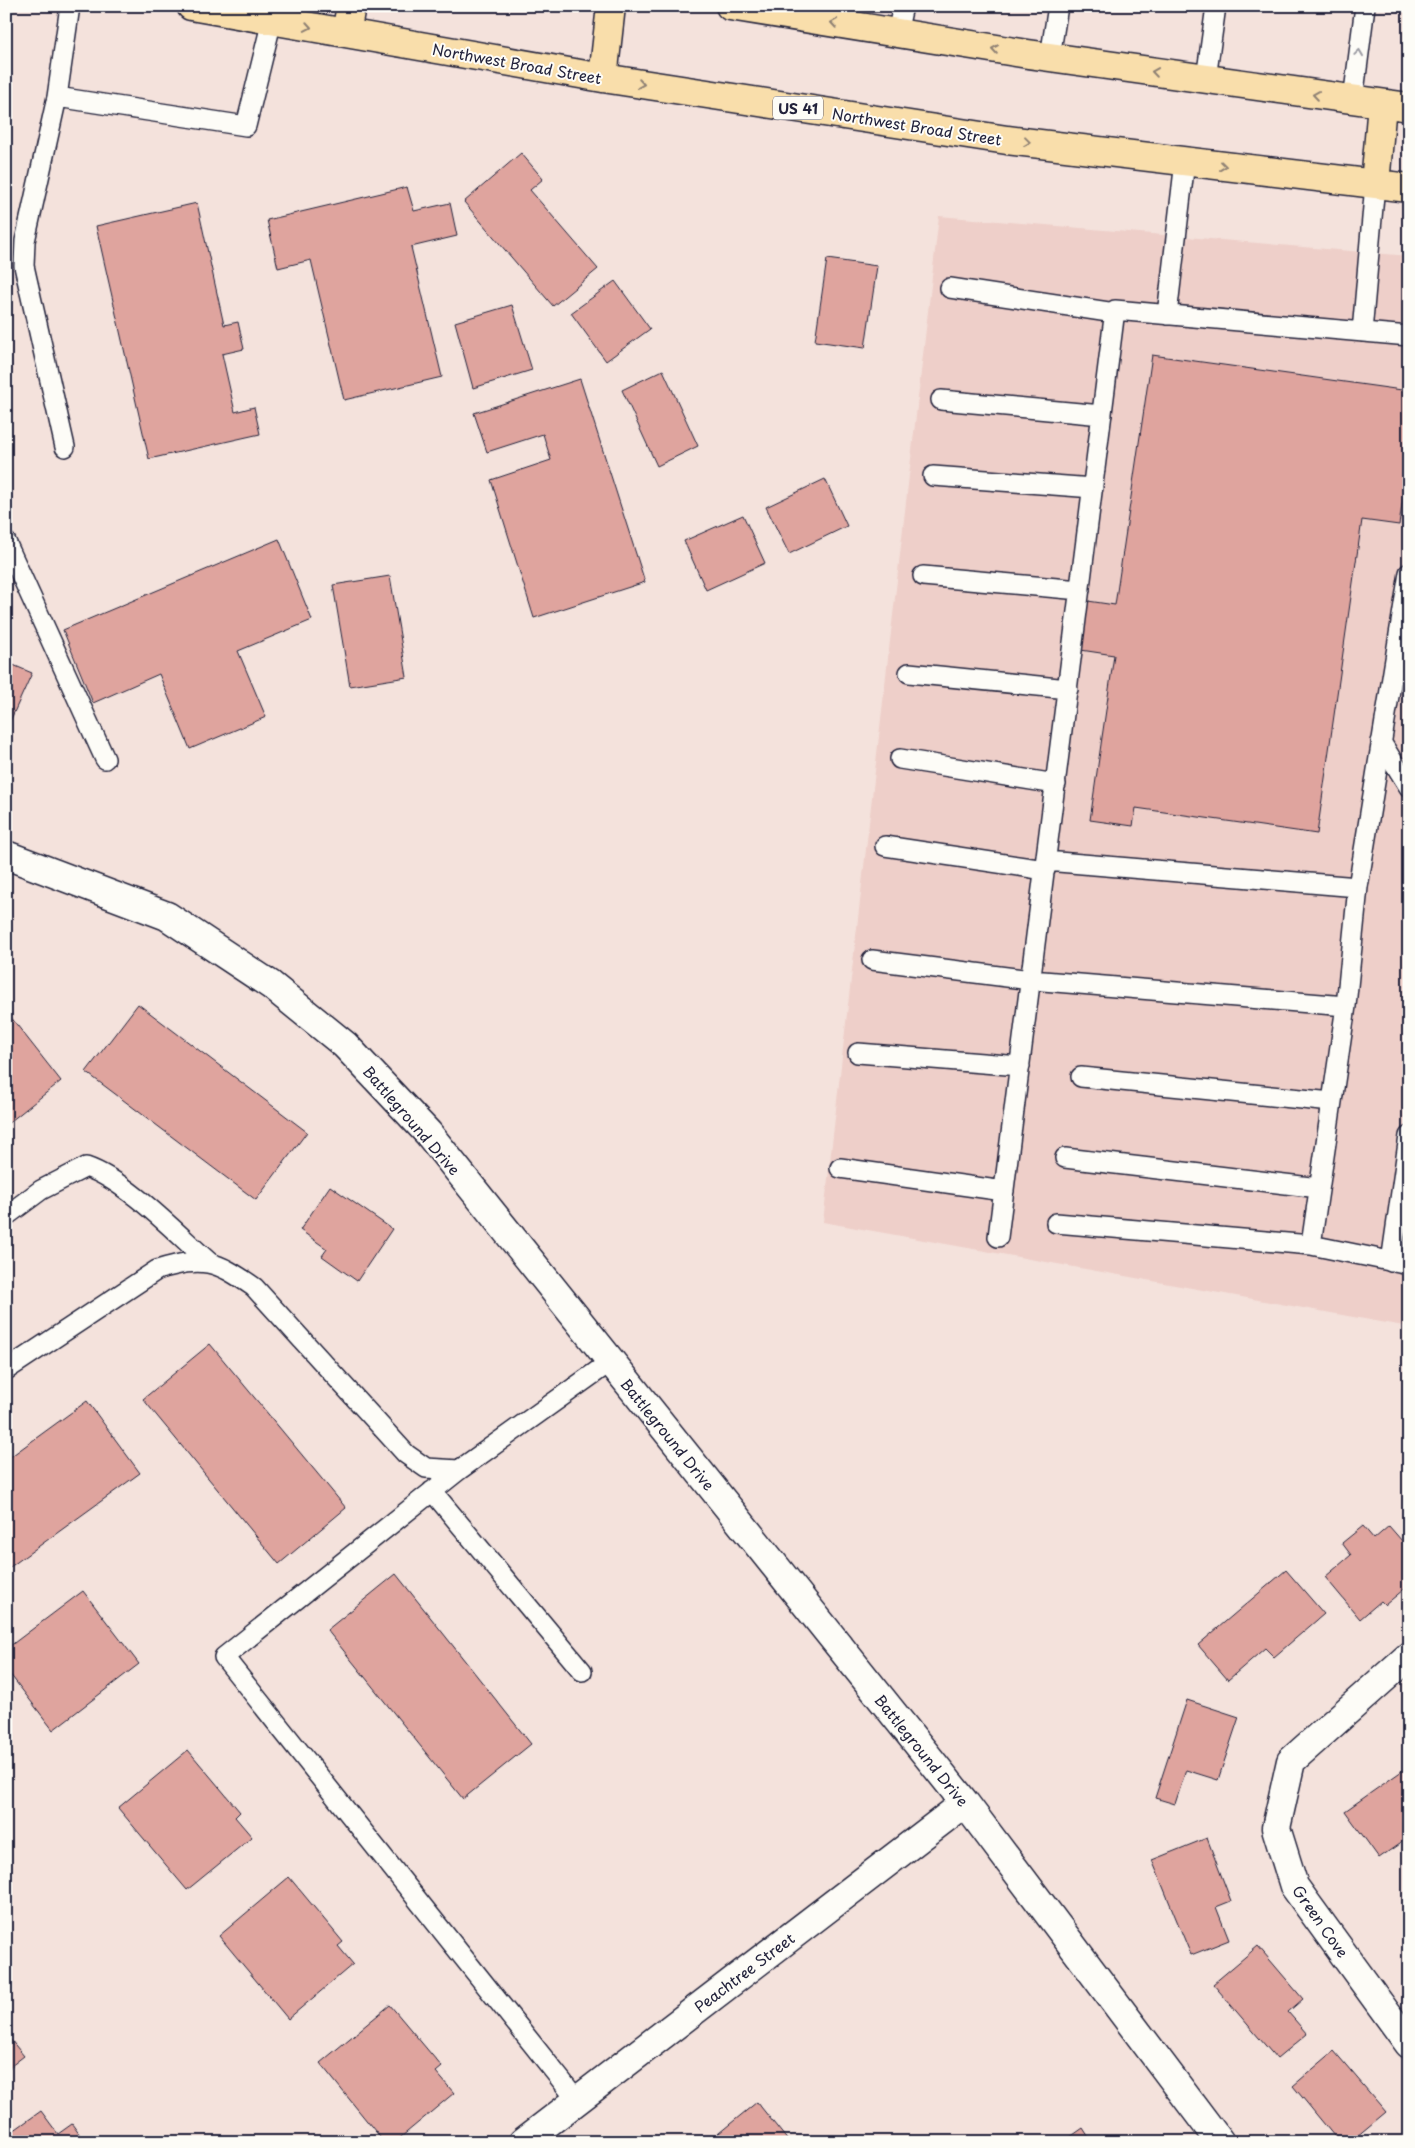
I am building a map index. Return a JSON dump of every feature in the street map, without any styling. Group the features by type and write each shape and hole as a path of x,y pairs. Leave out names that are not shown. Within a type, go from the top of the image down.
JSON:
{"main road":[{"name":"Northwest Broad Street","path":"191,6 603,78 1007,140 1409,188"},
{"path":"346,33 351,6"},
{"path":"603,78 611,6"},
{"path":"730,6 1050,58 1409,107"},
{"path":"1375,184 1382,104"}],"street":[{"name":"Battleground Drive","path":"6,855 167,916 271,986 345,1045 428,1134 965,1803 1220,2142"},
{"name":"Green Cove","path":"1409,1656 1291,1761 1276,1828 1294,1886 1409,2044"},
{"name":"Peachtree Street","path":"523,2142 965,1803"}],"lane":[{"path":"65,447 24,266 26,241 57,97 70,6"},
{"path":"897,33 902,6"},
{"path":"1050,58 1058,6"},
{"path":"1206,80 1216,6"},
{"path":"1353,100 1365,6"},
{"path":"57,97 246,126 272,20"},
{"path":"1167,314 1185,162"},
{"path":"1362,332 1375,184"},
{"path":"950,288 1115,313"},
{"path":"998,1237 1115,310 1409,336"},
{"path":"940,400 1102,415"},
{"path":"933,476 1092,488"},
{"path":"6,542 105,759"},
{"path":"1312,1245 1346,1006 1358,887 1409,573"},
{"path":"923,576 1080,590"},
{"path":"909,673 1068,689"},
{"path":"1381,742 1409,787"},
{"path":"900,759 1056,784"},
{"path":"885,846 1046,865 1358,887"},
{"path":"872,960 1031,980 1346,1006"},
{"path":"858,1054 1020,1066"},
{"path":"1081,1077 1332,1102"},
{"path":"1056,1223 1312,1245 1400,1263 1409,1136"},
{"path":"1065,1158 1319,1188"},
{"path":"6,1216 41,1190 86,1167 98,1170 127,1191 209,1262 230,1270 254,1287 406,1454 426,1468 459,1470"},
{"path":"840,1168 1004,1191"},
{"path":"6,1370 158,1270 186,1262 209,1262"},
{"path":"577,2100 224,1657 459,1470 610,1362"},
{"path":"432,1491 582,1671"}],"shaded area":[{"path":"939,216 1409,256 1409,1327 823,1222"}],"building":[{"path":"521,153 543,179 530,190 598,269 553,306 464,202"},
{"path":"407,187 414,211 450,203 457,236 411,247 442,377 344,400 311,260 278,268 267,220"},
{"path":"197,203 224,325 238,322 244,349 222,354 235,412 254,407 260,434 149,459 96,226"},
{"path":"827,259 877,266 865,348 815,341"},
{"path":"615,281 650,329 606,361 571,313"},
{"path":"512,305 532,370 473,388 455,322"},
{"path":"1152,355 1409,391 1409,459 1399,525 1362,520 1317,834 1136,808 1133,826 1090,820 1114,655 1074,649 1081,600 1115,605"},
{"path":"663,370 698,446 657,466 622,390"},
{"path":"580,379 645,582 534,618 491,480 551,460 543,434 487,452 474,413"},
{"path":"825,479 847,526 789,554 766,507"},
{"path":"743,515 765,563 706,590 684,541"},
{"path":"279,539 312,620 238,651 266,717 190,749 159,674 93,703 63,630"},
{"path":"390,576 407,677 350,686 333,585"},
{"path":"6,662 32,673 6,730"},
{"path":"138,1004 307,1132 256,1200 86,1072"},
{"path":"6,1011 61,1081 6,1125"},
{"path":"330,1186 392,1229 357,1281 322,1256 327,1249 300,1230"},
{"path":"210,1344 346,1508 279,1564 143,1399"},
{"path":"87,1401 140,1473 6,1570 6,1460"},
{"path":"1363,1526 1374,1539 1389,1526 1409,1549 1409,1585 1385,1605 1381,1601 1360,1619 1325,1577 1351,1555 1342,1543"},
{"path":"1286,1570 1324,1614 1274,1657 1265,1648 1228,1680 1198,1645"},
{"path":"396,1574 531,1744 463,1799 327,1630"},
{"path":"83,1591 139,1664 53,1730 6,1669 6,1649"},
{"path":"1187,1700 1239,1717 1218,1780 1186,1770 1175,1804 1155,1798"},
{"path":"188,1750 240,1812 235,1817 252,1837 187,1890 118,1808"},
{"path":"1409,1766 1409,1837 1379,1858 1345,1811"},
{"path":"1207,1838 1231,1901 1216,1907 1229,1940 1191,1955 1152,1860"},
{"path":"289,1877 343,1942 338,1946 353,1964 288,2019 219,1936"},
{"path":"1258,1946 1303,1999 1288,2012 1307,2034 1277,2059 1213,1984"},
{"path":"390,2005 442,2067 436,2072 454,2093 395,2142 384,2142 320,2063"},
{"path":"6,2034 24,2056 6,2070"},
{"path":"1334,2051 1386,2112 1350,2142 1339,2142 1293,2086"},
{"path":"757,2102 789,2142 708,2142"},
{"path":"41,2111 58,2134 72,2124 85,2142 6,2142 6,2136"},
{"path":"1083,2128 1092,2142 1063,2142"}]}
